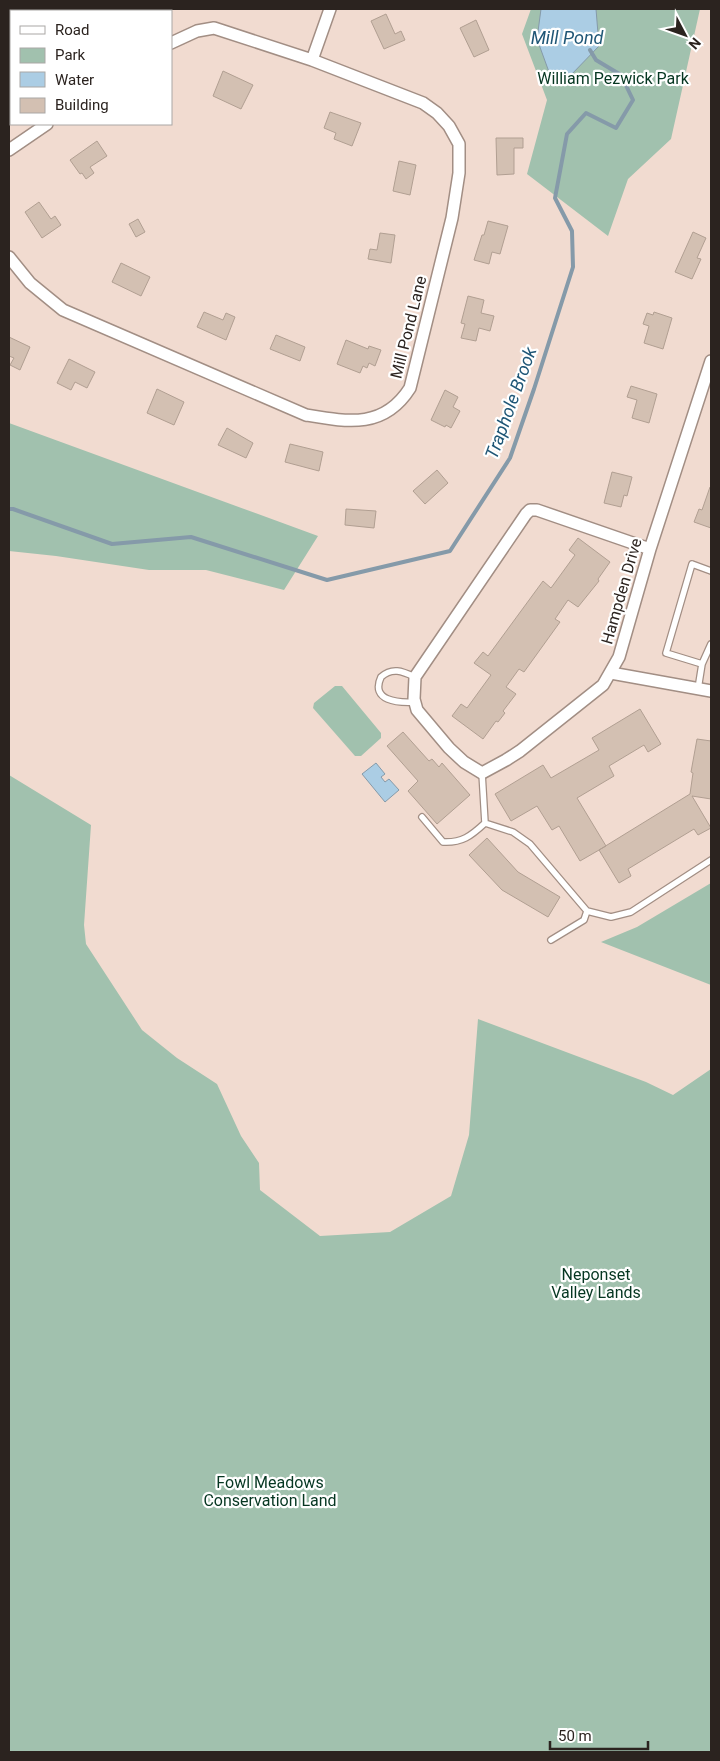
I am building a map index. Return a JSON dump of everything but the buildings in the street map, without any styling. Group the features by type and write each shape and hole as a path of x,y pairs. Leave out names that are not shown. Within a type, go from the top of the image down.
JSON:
{"street":[{"path":"312,60 330,9"},
{"name":"Mill Pond Lane","path":"9,257 30,282 63,310 306,415 344,421 368,419 386,412 402,400 410,388 452,218 459,173 459,144 449,126 437,113 423,103 312,60 214,28 197,31 172,43"},
{"path":"9,150 46,125"},
{"name":"Hampden Drive","path":"482,773 520,751 603,685 611,673 619,656 650,549 711,363"},
{"path":"482,773 464,762 449,748 417,710 414,702 415,677 526,514 530,510 537,510 650,549"},
{"path":"611,673 711,692"}],"lane":[{"path":"702,664 666,653 692,564 711,571"},
{"path":"698,690 702,664 711,644"},
{"path":"414,702 404,703 388,700 383,696 378,686 381,677 392,670 415,677"},
{"path":"482,773 485,823"},
{"path":"422,817 443,842 455,843 472,835 485,823"},
{"path":"485,823 513,832 530,844 587,911 611,917 631,912 711,860"},
{"path":"551,940 584,920 587,911"}],"green space":[{"name":"William Pezwick Park","path":"531,9 700,9 671,139 628,179 608,236 527,174 547,100 522,34"},
{"path":"9,423 318,536 284,590 206,570 149,570 9,551"},
{"path":"335,686 342,686 381,733 381,738 361,756 355,756 313,708 314,703"},
{"name":"Fowl Meadows Conservation Land","path":"9,775 91,825 84,925 86,944 142,1030 177,1058 217,1084 241,1136 259,1163 260,1190 320,1236 390,1232 451,1196 469,1135 478,1019 646,1082 673,1095 711,1069 711,1752 9,1752"},
{"path":"711,883 711,985 601,942 637,927"}],"water":[{"name":"Mill Pond","path":"541,9 596,9 599,46 570,76 553,83 537,39"},
{"path":"376,763 385,774 381,777 385,782 389,779 399,790 385,802 362,774"}],"waterway":[{"name":"Traphole Brook","path":"9,509 112,544 191,537 327,580 450,551 510,458 573,267 572,231 555,198 567,134 586,113 616,128 633,100 621,75 596,60 590,50"}],"park label":[{"name":"Neponset Valley Lands","path":"596,1283"}]}
